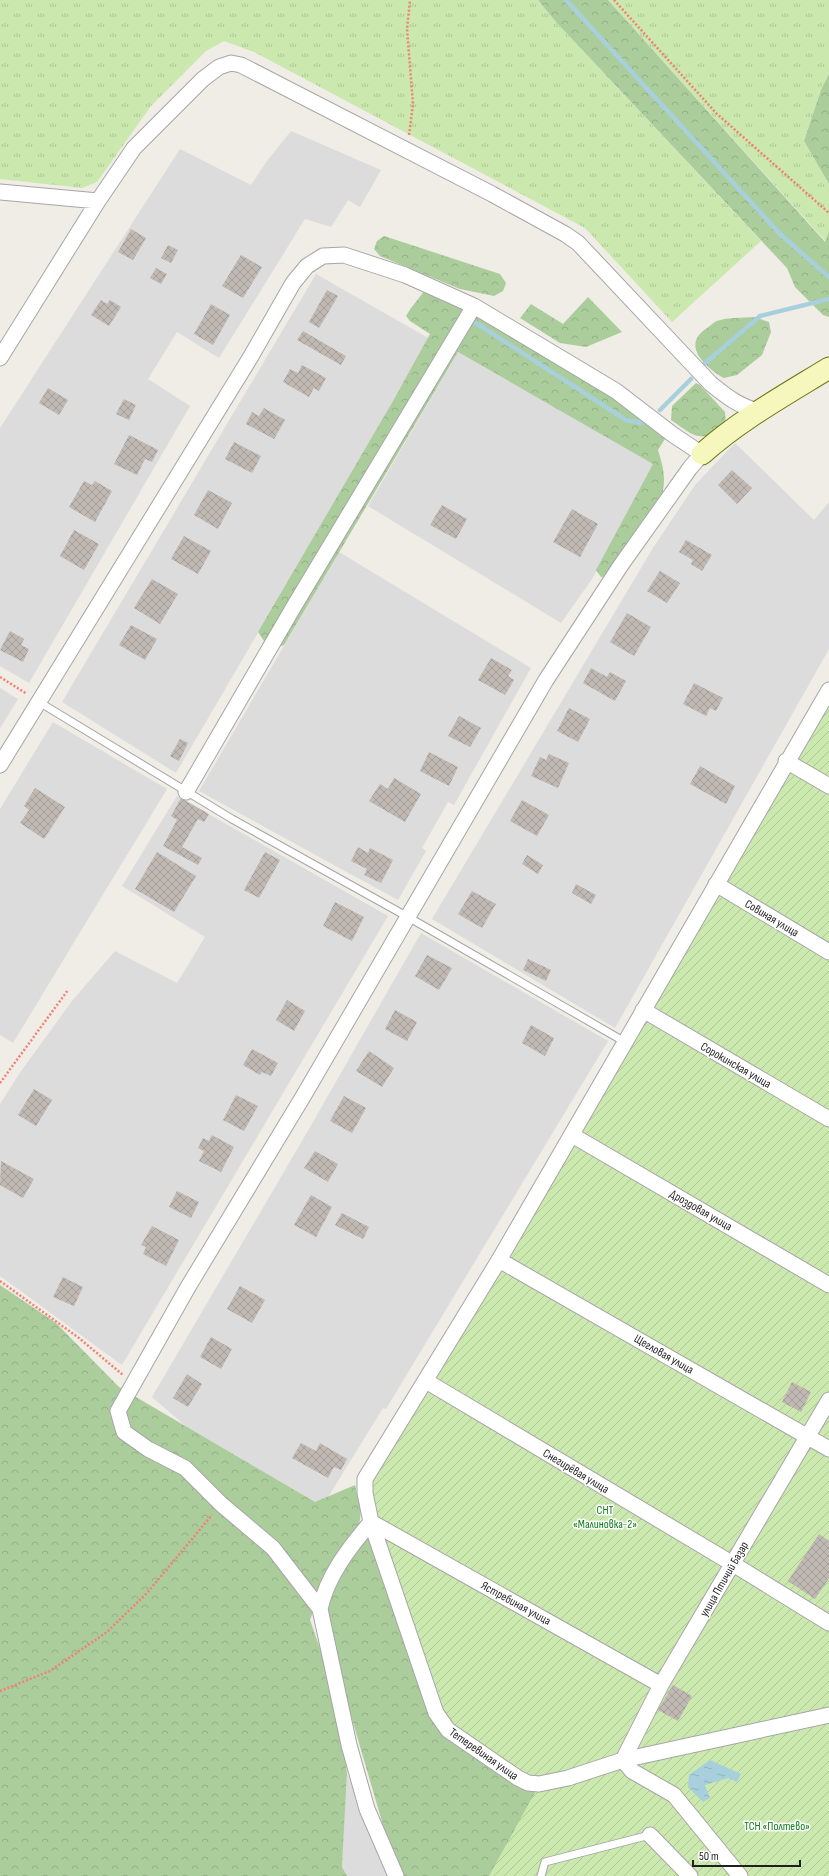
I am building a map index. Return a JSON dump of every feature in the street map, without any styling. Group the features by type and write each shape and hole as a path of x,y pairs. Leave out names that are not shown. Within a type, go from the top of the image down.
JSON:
{"street":[{"path":"0,358 98,201 134,148 203,79 219,67 230,63 241,65 499,198 565,234 578,243 711,384 738,404 758,411"},
{"path":"0,192 98,201"},
{"path":"0,765 246,365 293,283 306,266 323,256 344,255 405,275 474,306 616,391 672,434 702,454"},
{"path":"186,792 293,608 474,306"},
{"path":"320,1609 273,1548 222,1504 185,1468 148,1449 124,1432 118,1411 188,1287 304,1095 546,680 621,565 690,468 702,454 718,440 758,411 829,368"},
{"name":"Тетеревиная улица","path":"829,690 786,761 499,1260 366,1479 365,1493 371,1522 436,1713 448,1730 518,1778 528,1783 539,1784 568,1778 623,1760 829,1715"},
{"path":"786,761 829,786"},
{"name":"Совиная улица","path":"716,884 829,952"},
{"name":"Сорокинская улица","path":"643,1010 829,1119"},
{"name":"Дроздовая улица","path":"572,1135 829,1285"},
{"name":"Щегловая улица","path":"499,1260 829,1448"},
{"name":"Снегирёвая улица","path":"426,1381 829,1623"},
{"name":"улица Птичий Базар","path":"623,1760 661,1685 829,1400"},
{"path":"371,1522 347,1551 323,1595 320,1609 351,1752 368,1809 396,1876"},
{"name":"Ястребиная улица","path":"371,1522 661,1685"},
{"path":"623,1760 632,1770 674,1795 740,1876"},
{"path":"650,1835 690,1876"}],"lane":[{"path":"39,702 232,820 408,917 625,1042"},
{"path":"542,1876 545,1862 650,1835"}],"path":[{"path":"407,151 413,104 407,29 410,0"},
{"path":"614,0 716,113 796,182 829,213"},
{"path":"0,677 39,702"},
{"path":"0,1083 68,990"},
{"path":"0,1281 79,1338 123,1375 134,1382"},
{"path":"0,1691 50,1671 107,1632 147,1593 222,1504"}],"shaded area":[{"path":"291,131 381,170 360,207 348,200 331,227 305,219 219,358 177,332 148,379 190,406 29,683 0,666 0,428 180,149 251,185 267,161"},
{"path":"316,274 430,339 176,773 62,702"},
{"path":"458,352 654,464 592,579 561,623 368,506"},
{"path":"735,443 814,520 829,502 829,649 615,1028 432,919 653,548 695,485"},
{"path":"339,552 531,668 454,805 448,802 422,848 426,851 398,900 199,791"},
{"path":"0,688 18,699 0,728"},
{"path":"53,722 167,789 13,1043 0,1035 0,809"},
{"path":"177,796 388,916 122,1365 0,1276 0,1104 19,1074 72,1001 115,951 177,983 205,937 122,886"},
{"path":"421,933 608,1041 386,1409 383,1408 301,1541 225,1460 152,1397 309,1129"},
{"path":"347,1773 391,1876 347,1876 342,1867"}],"green space":[{"path":"0,0 538,0 556,22 761,241 672,322 585,228 254,52 224,41 206,51 151,106 97,182 82,188 0,179"},
{"path":"538,0 608,0 825,242 829,232 829,317 823,315 795,287 787,268 556,22"},
{"path":"608,0 829,0 829,74 821,90 804,141 829,184 829,232 826,242"},
{"path":"829,74 829,184 804,141 821,90"},
{"path":"384,236 500,274 506,283 503,291 494,296 460,289 380,256 374,249 377,241"},
{"path":"426,289 458,303 519,337 578,374 664,433 665,439 658,450 664,475 663,490 660,500 655,511 632,546 609,576 601,577 596,570 653,464 458,352 284,645 275,648 268,647 258,632 393,401 430,334 410,321 406,316"},
{"path":"588,297 622,332 586,347 560,343 520,318 531,304 563,324"},
{"path":"754,317 769,322 771,332 762,355 737,375 724,378 710,368 699,356 696,349 696,342 699,335 717,321 731,318"},
{"path":"696,383 700,385 725,412 726,425 710,435 698,436 692,434 671,420 672,406"},
{"name":"СНТ «Малиновка-2»","path":"829,690 829,1876 489,1876 539,1785 448,1730 365,1493"},
{"path":"0,1285 56,1323 119,1387 315,1502 355,1485 361,1511 359,1526 326,1576 310,1620 337,1697 347,1773 342,1867 347,1876 0,1876"},
{"path":"370,1530 540,1791 536,1876 402,1876 390,1849 326,1630 329,1598 352,1554"}],"water":[{"path":"710,1760 741,1774 737,1782 728,1778 705,1785 710,1798 703,1802 688,1787 689,1775"}],"building":[{"path":"131,229 146,238 133,260 118,252"},
{"path":"168,245 178,250 171,263 161,258"},
{"path":"241,255 262,267 243,298 222,286"},
{"path":"156,268 167,274 161,284 150,278"},
{"path":"327,290 338,296 319,328 309,322"},
{"path":"101,300 107,304 110,300 121,307 109,326 91,315"},
{"path":"211,304 230,315 213,345 194,334"},
{"path":"303,331 346,356 341,365 297,340"},
{"path":"302,365 326,378 319,391 314,388 309,397 283,382 290,369 298,373"},
{"path":"48,388 68,400 59,415 39,403"},
{"path":"124,399 136,405 129,420 116,414"},
{"path":"264,408 285,420 274,439 246,424 252,412 259,416"},
{"path":"129,435 158,450 152,462 145,459 137,475 114,464"},
{"path":"234,442 261,456 252,473 225,459"},
{"path":"732,470 752,488 737,504 718,485"},
{"path":"84,481 92,485 95,481 112,491 95,522 69,507"},
{"path":"208,490 232,503 218,529 194,515"},
{"path":"442,505 467,519 456,539 430,525"},
{"path":"572,509 598,524 580,557 553,542"},
{"path":"74,530 99,544 84,570 60,556"},
{"path":"184,536 211,551 198,574 171,559"},
{"path":"686,540 712,555 702,571 691,564 693,560 679,552"},
{"path":"660,571 680,583 667,603 647,591"},
{"path":"152,579 178,594 160,624 134,608"},
{"path":"627,613 651,627 634,656 610,642"},
{"path":"131,625 157,639 145,660 119,645"},
{"path":"10,631 24,639 21,645 29,649 23,662 0,650"},
{"path":"491,658 512,670 508,676 514,680 505,695 478,680"},
{"path":"591,668 607,677 610,672 626,681 615,701 583,683"},
{"path":"694,683 723,698 716,711 710,708 706,716 683,704"},
{"path":"569,708 590,719 578,742 557,731"},
{"path":"459,716 481,728 470,747 448,736"},
{"path":"180,739 188,743 179,761 170,756"},
{"path":"429,752 458,767 449,786 420,771"},
{"path":"549,754 569,763 558,788 531,776 540,757 546,760"},
{"path":"700,766 735,786 726,804 690,784"},
{"path":"394,778 421,794 405,822 369,801 380,784 388,789"},
{"path":"35,788 65,807 44,839 20,823 29,810 24,806"},
{"path":"181,798 209,814 204,822 198,819 182,847 202,858 198,865 163,846 177,820 171,816"},
{"path":"522,800 549,815 537,836 510,821"},
{"path":"358,847 368,853 370,848 393,860 381,883 364,875 367,869 351,861"},
{"path":"157,852 196,876 174,912 135,889"},
{"path":"265,852 280,860 259,898 244,890"},
{"path":"527,855 543,865 538,874 522,864"},
{"path":"576,884 596,895 591,904 572,893"},
{"path":"472,891 496,904 482,928 458,914"},
{"path":"335,902 364,917 352,941 323,926"},
{"path":"427,955 452,968 439,990 415,976"},
{"path":"528,959 551,970 546,981 523,970"},
{"path":"287,1000 305,1011 294,1031 276,1020"},
{"path":"395,1010 417,1022 407,1041 385,1029"},
{"path":"531,1025 554,1038 545,1056 522,1043"},
{"path":"252,1049 278,1063 271,1076 262,1072 260,1075 243,1065"},
{"path":"369,1051 394,1068 382,1087 356,1071"},
{"path":"34,1089 52,1100 36,1126 18,1115"},
{"path":"236,1095 258,1106 244,1131 223,1120"},
{"path":"344,1096 366,1108 352,1133 330,1121"},
{"path":"212,1135 234,1147 221,1172 199,1161 204,1151 198,1148 203,1138 209,1141"},
{"path":"315,1151 338,1164 328,1182 304,1168"},
{"path":"1,1161 34,1179 23,1198 0,1185"},
{"path":"177,1191 199,1202 191,1218 169,1207"},
{"path":"311,1195 332,1207 316,1237 294,1225"},
{"path":"342,1213 369,1227 363,1239 335,1225"},
{"path":"152,1226 179,1240 166,1266 143,1254 146,1247 141,1245"},
{"path":"63,1277 83,1287 74,1306 53,1297"},
{"path":"240,1286 265,1300 252,1323 227,1309"},
{"path":"211,1337 232,1349 221,1369 200,1357"},
{"path":"187,1374 202,1384 188,1407 173,1398"},
{"path":"792,1382 811,1392 801,1412 782,1402"},
{"path":"301,1443 316,1451 320,1443 347,1459 341,1470 334,1467 328,1478 292,1458"},
{"path":"819,1534 829,1541 829,1578 815,1599 788,1581"},
{"path":"673,1685 692,1696 678,1721 658,1710"}],"waterway":[{"path":"566,0 780,234 829,277"},
{"path":"703,365 760,316 829,299"},
{"path":"476,323 626,420 641,423"},
{"path":"660,410 691,379"}],"park label":[{"name":"ТСН «Полтево»","path":"777,1826"}]}
